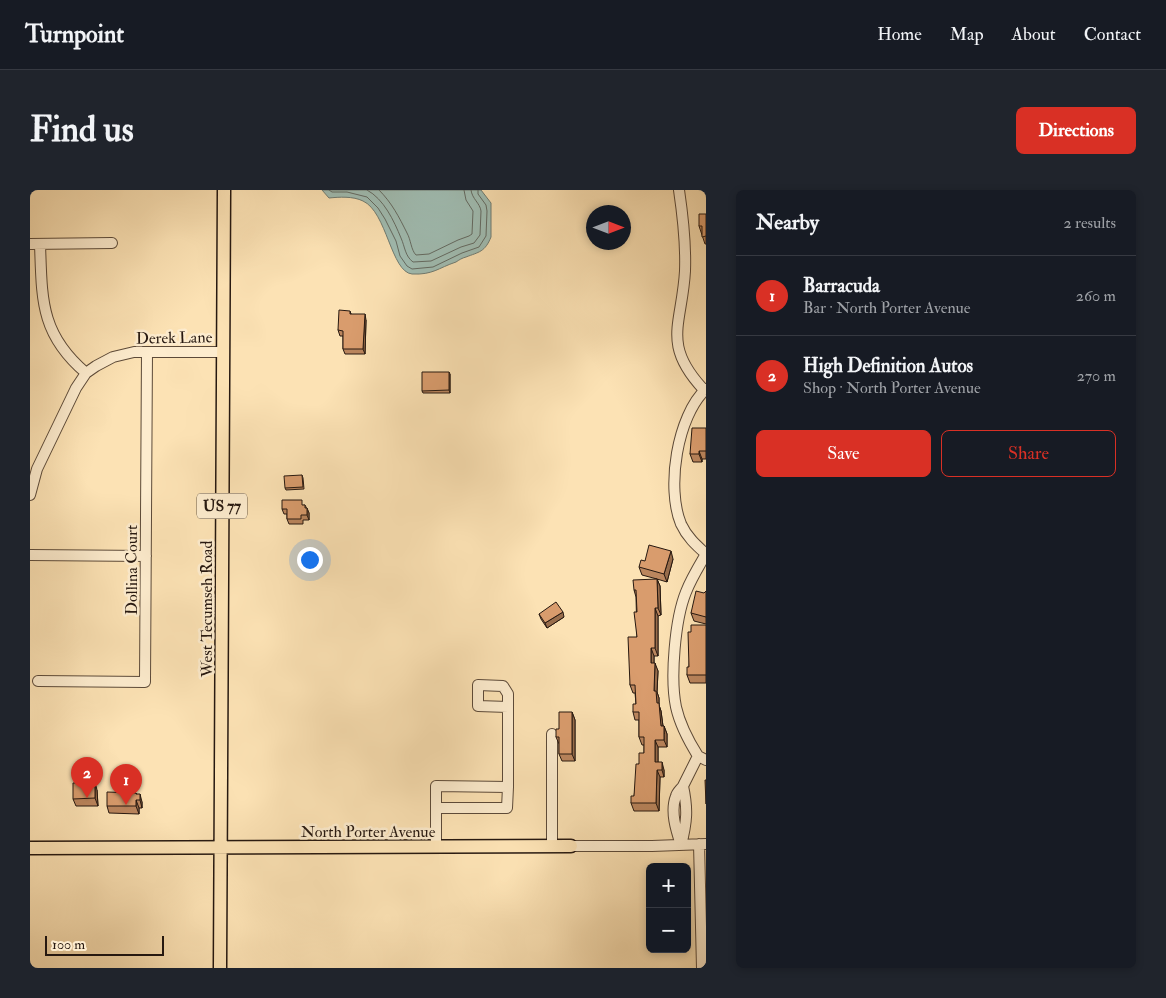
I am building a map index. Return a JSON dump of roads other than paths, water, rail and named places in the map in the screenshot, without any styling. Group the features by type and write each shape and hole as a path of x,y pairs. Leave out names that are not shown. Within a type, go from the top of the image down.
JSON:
{"main road":[{"name":"West Tecumseh Road","path":"220,848 224,190"},
{"name":"North Porter Avenue","path":"30,848 571,846"},
{"name":"US 77","path":"220,848 220,968"}],"street":[{"path":"679,190 686,243 684,274 676,324 677,346 684,365 705,390 694,404 682,428 675,476 676,500 681,524 690,540 706,554 686,592 679,616 674,676 675,705 681,726 702,758 683,786 687,802 687,823 681,844"},
{"path":"86,374 65,351 46,316 42,301 35,244 112,243"},
{"name":"Derek Lane","path":"30,495 33,480 44,452 76,388 86,374 96,366 113,357 134,352 223,352"},
{"name":"Dollina Court","path":"38,681 145,682 147,352"},
{"path":"30,556 146,556"},
{"path":"436,808 507,808 508,707"},
{"path":"552,734 552,847"},
{"path":"436,847 436,786 508,787"},
{"path":"702,844 702,968"},
{"name":"North Porter Avenue","path":"571,846 702,844"}],"water":[{"path":"322,190 481,190 491,203 491,237 484,249 478,252 430,272 412,274 405,271 399,263 384,228 371,207 355,198 329,198"}],"place":[{"name":"High Definition Autos","path":"87,798"},
{"name":"Barracuda","path":"126,805"}]}
